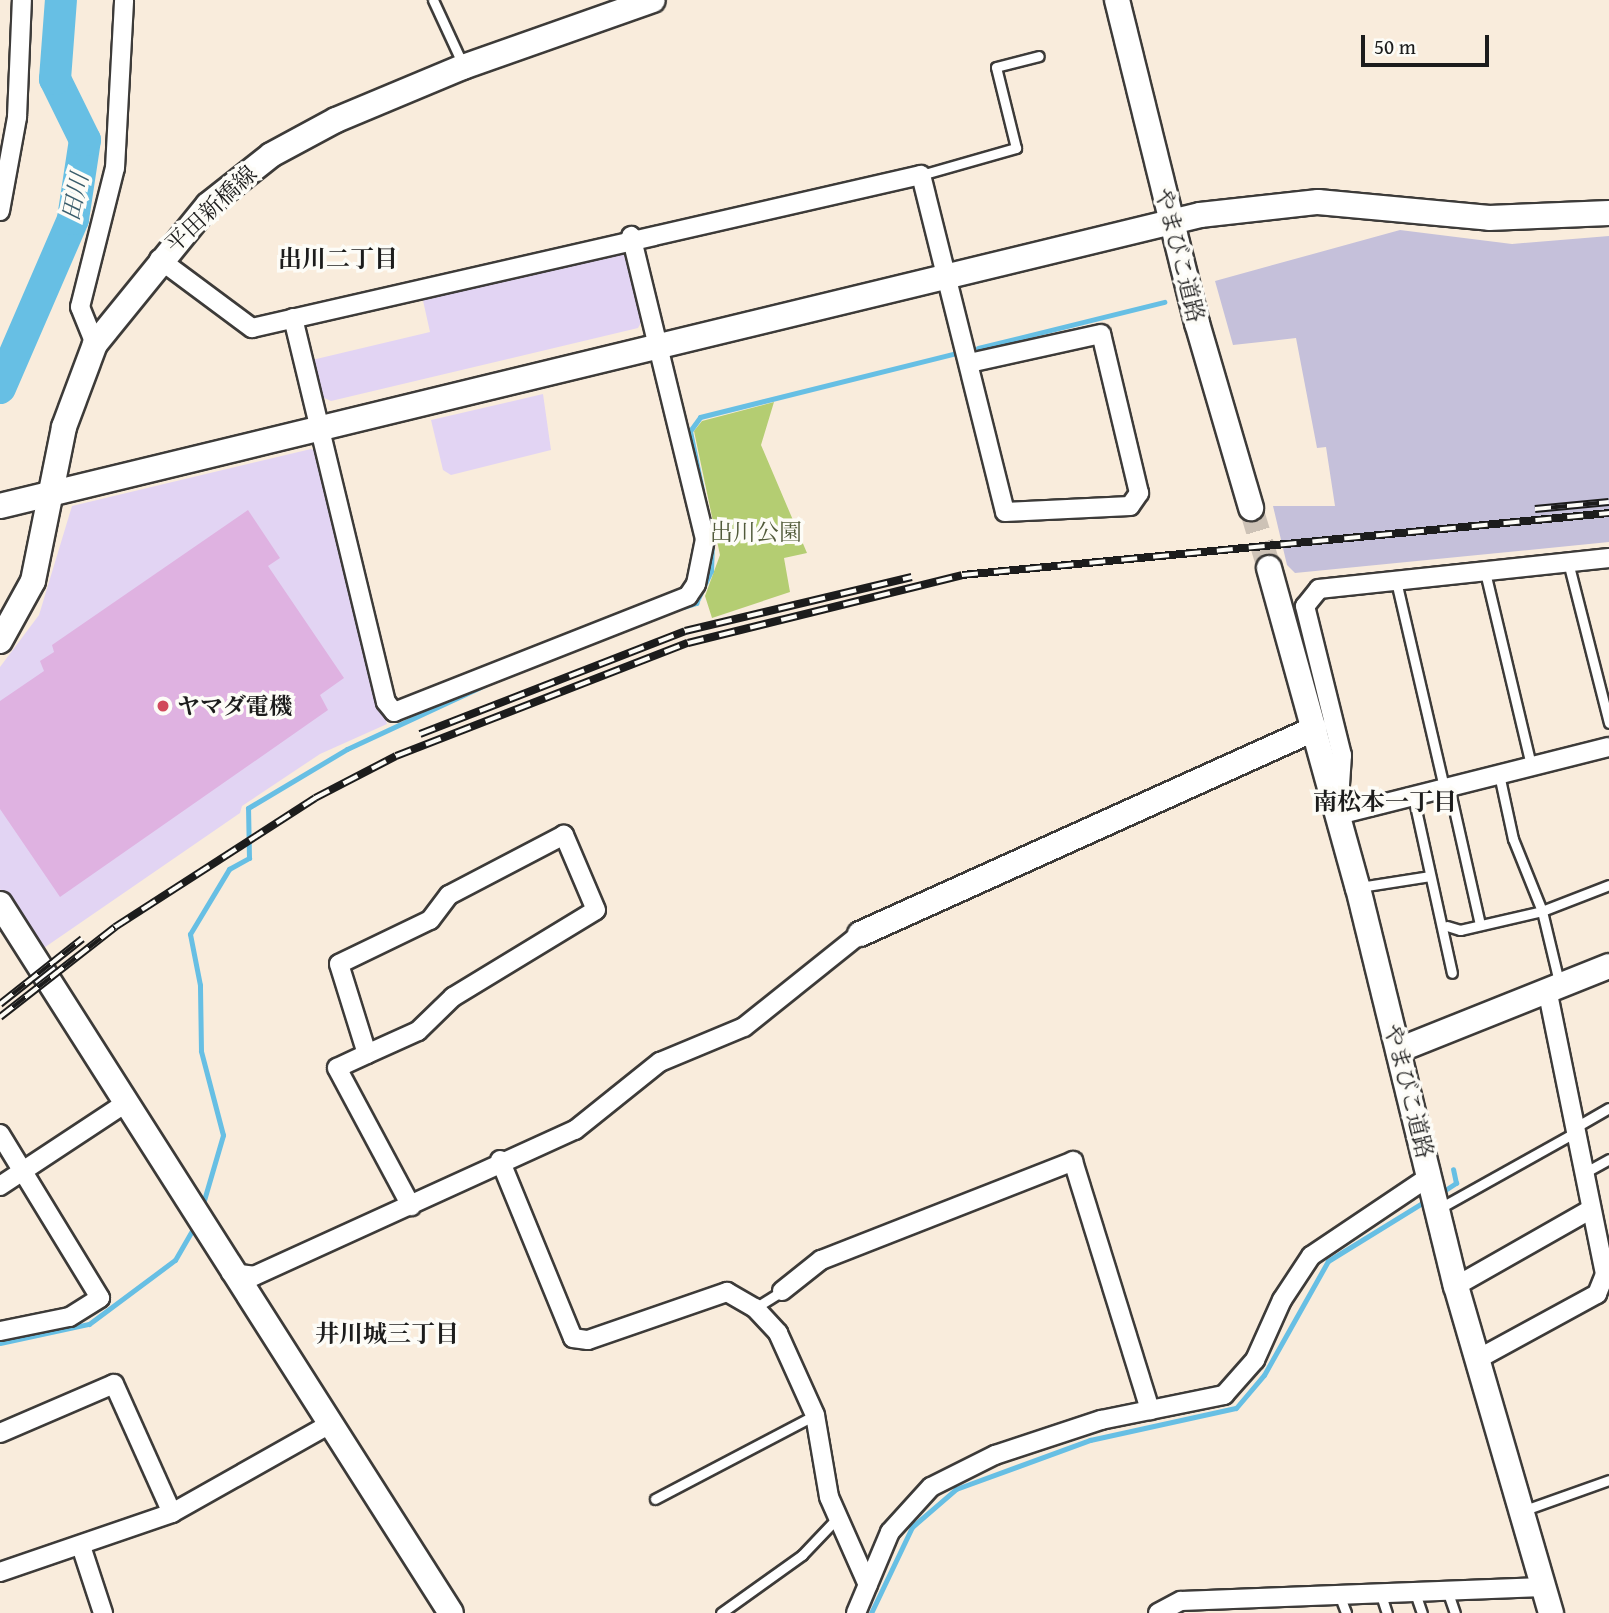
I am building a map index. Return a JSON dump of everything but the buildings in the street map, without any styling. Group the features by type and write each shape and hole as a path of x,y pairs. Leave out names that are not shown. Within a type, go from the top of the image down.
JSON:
{"street":[{"path":"0,211 17,117 22,0"},
{"path":"95,344 80,307 115,168 124,0"},
{"name":"平田新橋線","path":"0,640 33,581 64,427 95,344 159,259 208,205 271,155 463,66 653,0"},
{"name":"やまびこ道路","path":"1118,0 1172,222 1251,508"},
{"path":"159,259 252,328 631,236 922,175 1005,512 1130,506 1139,493 1101,334 969,363"},
{"path":"0,506 319,426 1172,222 1318,202 1489,218 1609,213"},
{"path":"293,318 386,702 394,712 688,596 702,567 705,538 631,236"},
{"path":"1609,558 1319,589 1305,607 1342,755 1338,815 1609,747"},
{"name":"やまびこ道路","path":"1269,568 1358,888 1456,1286 1551,1613"},
{"path":"231,1273 254,1276 411,1206 500,1160 575,1130 660,1062 744,1027 860,934 1315,729"},
{"path":"367,1054 339,964 430,919 449,895 564,835 596,909 453,997 418,1031 337,1068 411,1206"},
{"path":"0,904 123,1105 451,1613"},
{"path":"1399,1050 1609,966"},
{"path":"1476,1360 1597,1294 1605,1274 1604,1249 1590,1210 1575,1130 1554,990"},
{"path":"0,1185 21,1168 123,1105"},
{"path":"0,1134 100,1298 69,1317 0,1331"},
{"path":"500,1160 573,1338 588,1340 727,1292 755,1308 791,1356 815,1415 838,1517 867,1585"},
{"path":"782,1291 821,1260 1073,1161 1150,1410"},
{"path":"856,1613 890,1532 931,1487 995,1455 1150,1410 1224,1395 1255,1360 1282,1300 1311,1256 1435,1194"},
{"path":"1456,1286 1590,1210"},
{"path":"0,1433 114,1384 172,1513"},
{"path":"0,1572 172,1513 328,1425"},
{"path":"81,1546 103,1613"},
{"path":"1158,1613 1181,1601 1343,1605 1381,1595 1543,1587"}],"lane":[{"path":"433,0 463,66"},
{"path":"922,175 1016,148 996,67 1039,56"},
{"path":"1568,562 1609,723"},
{"path":"1485,572 1531,765"},
{"path":"1396,581 1480,925"},
{"path":"1499,774 1513,839 1542,911 1554,990"},
{"path":"1413,796 1430,876 1447,926 1452,972"},
{"path":"1358,888 1430,876"},
{"path":"1447,926 1480,925 1542,911 1609,885"},
{"path":"1435,1194 1575,1130 1609,1108"},
{"path":"1583,1174 1609,1159"},
{"path":"755,1308 782,1291"},
{"path":"655,1499 815,1415"},
{"path":"1521,1511 1609,1480"},
{"path":"721,1613 802,1555 838,1517"},
{"path":"1415,1593 1422,1613"},
{"path":"1448,1593 1455,1613"},
{"path":"1381,1595 1387,1613"}],"shaded area":[{"path":"1400,230 1512,244 1609,236 1609,542 1295,573 1287,565 1273,506 1335,506 1326,447 1317,448 1296,338 1233,345 1215,281"},
{"path":"616,249 626,255 643,319 638,328 331,401 322,397 312,360 430,332 422,296"},
{"path":"543,394 551,450 451,475 443,470 431,420"},
{"path":"311,449 320,453 387,724 320,754 242,806 240,813 38,952 0,889 0,667 39,615 72,506"}],"green space":[{"name":"出川公園","path":"774,402 761,445 807,553 784,558 790,592 712,618 705,596 720,555 694,431 702,421"}],"waterway":[{"name":"田川","path":"0,388 73,219 85,140 55,79 61,0"},
{"path":"978,348 1164,302"},
{"path":"702,490 690,431 700,417 957,353"},
{"path":"683,607 696,603 711,571 712,533"},
{"path":"202,1207 223,1135 201,1051 200,985 190,934 229,869 249,858 248,808 347,749 485,685"},
{"path":"1442,1192 1456,1183 1453,1169"},
{"path":"871,1613 912,1527 956,1489 1090,1440 1236,1408 1264,1375 1328,1261 1427,1200"},
{"path":"0,1343 89,1324 175,1260 195,1226"}],"tunnel":[{"path":"1251,508 1269,568"}],"railway":[{"path":"1535,509 1609,502"},
{"path":"0,1017 115,927 315,798 396,756 688,643 962,575 1609,513"},
{"path":"420,734 685,631 912,577"},
{"path":"0,1004 82,939"}],"place":[{"name":"ヤマダ電機","path":"163,706"}],"district":[{"name":"出川二丁目","path":"338,259"},
{"name":"南松本一丁目","path":"1385,802"},
{"name":"井川城三丁目","path":"387,1334"}]}
